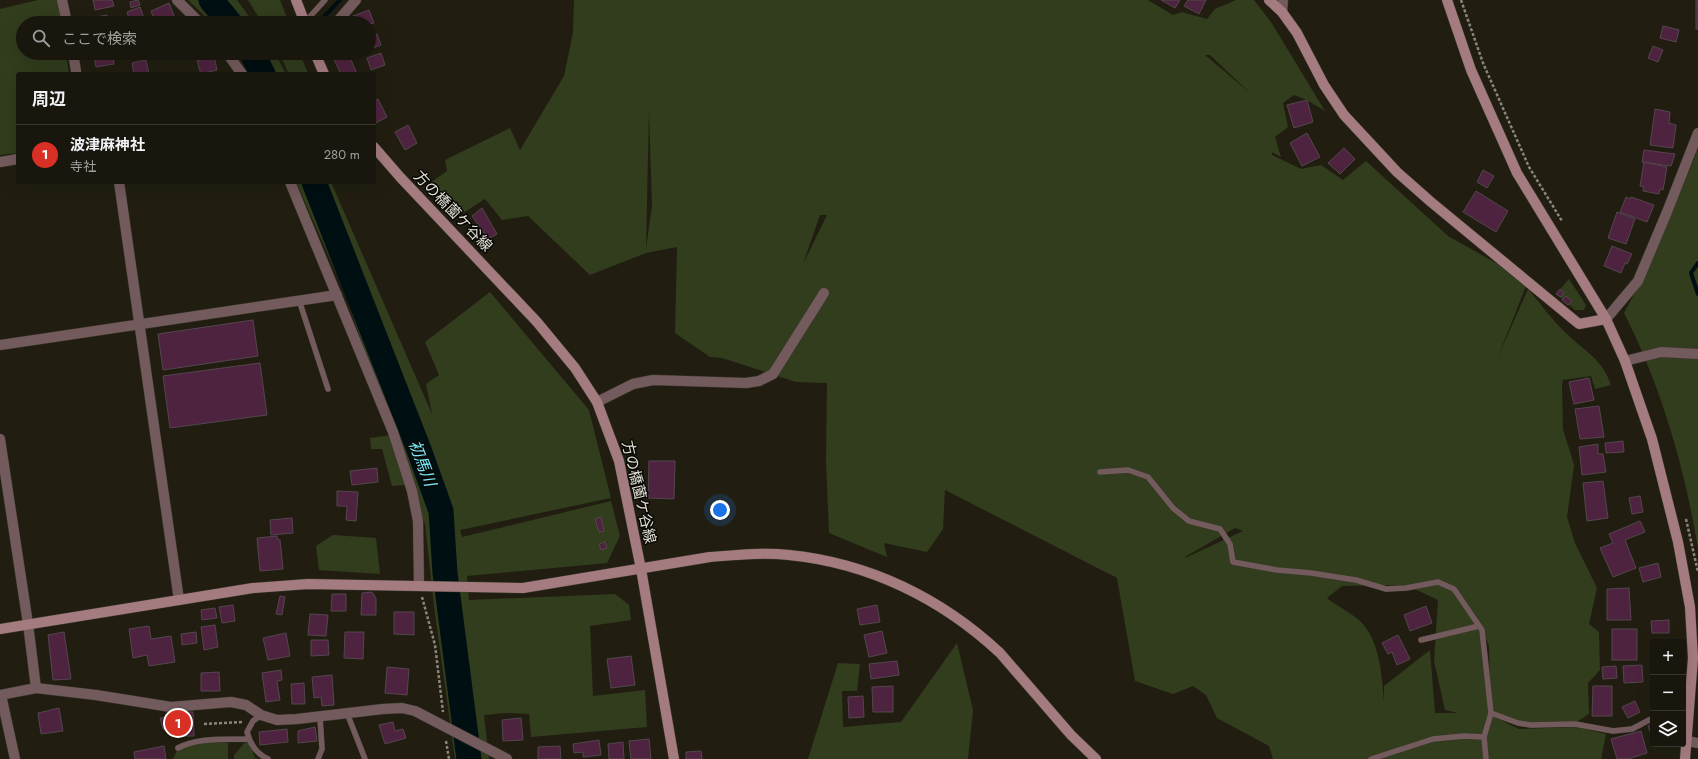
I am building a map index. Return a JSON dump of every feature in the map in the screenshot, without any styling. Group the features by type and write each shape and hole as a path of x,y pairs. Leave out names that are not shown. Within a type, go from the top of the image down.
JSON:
{"street":[{"path":"62,0 65,16"},
{"path":"177,0 193,16"},
{"path":"296,0 302,16"},
{"path":"342,16 356,0"},
{"path":"1269,0 1282,12 1297,33 1324,85 1344,115 1396,172 1579,324 1606,319 1638,281 1698,133"},
{"path":"1282,12 1283,0"},
{"path":"1447,0 1471,70 1517,173 1606,319 1625,361 1652,439 1678,542 1690,607 1694,658 1687,703 1687,741 1685,759"},
{"path":"74,60 76,71"},
{"path":"232,60 241,72"},
{"path":"319,60 323,72"},
{"name":"方の橋薗ケ谷線","path":"376,149 400,177 537,322 575,368 597,402 619,461 641,569 674,759"},
{"path":"0,162 16,159"},
{"path":"119,184 179,600"},
{"path":"291,184 393,432 412,491 418,521 423,586"},
{"path":"597,402 633,384 653,380 746,383 759,381 773,374 824,293"},
{"path":"0,345 337,295"},
{"path":"1625,361 1661,352 1698,354"},
{"path":"0,439 28,624 36,688"},
{"path":"0,629 253,588 308,584 523,588 738,554 788,554 837,562 860,568 894,582 946,610 988,643 1004,658 1071,735 1096,759"},
{"path":"15,759 1,695 36,688 96,695 171,707 231,702 246,706 261,715 277,720 402,708 416,711 454,733 507,759"},
{"path":"1687,741 1698,743"}],"lane":[{"path":"311,16 325,0"},
{"path":"299,300 328,389"},
{"path":"1100,472 1128,470 1148,477 1173,508 1189,521 1220,529 1230,544 1233,562 1277,570 1311,572 1356,580 1386,589 1406,588 1438,582 1454,589 1482,630 1491,713 1484,737 1486,759"},
{"path":"1422,640 1479,626"},
{"path":"347,713 365,759"},
{"path":"1491,713 1518,723 1531,725 1575,724 1613,731 1632,729 1650,720"},
{"path":"261,715 253,721 246,732 248,739 260,755 268,759"},
{"path":"318,759 322,749 320,717"},
{"path":"1371,759 1433,739 1464,736 1484,737"},
{"path":"178,748 198,741 248,739"}],"path":[{"path":"423,586 435,645 449,759"},
{"path":"204,724 253,721"}],"green space":[{"path":"38,0 58,0 61,16 16,16 16,60 67,60 69,72 16,72 16,153 0,155 0,9"},
{"path":"188,0 237,0 249,16 205,16"},
{"path":"248,0 280,0 286,16 258,16"},
{"path":"574,0 1148,0 1173,15 1182,12 1207,19 1215,9 1236,0 1254,0 1271,22 1325,111 1307,100 1294,95 1283,103 1288,127 1275,137 1281,157 1272,152 1272,155 1301,169 1321,165 1343,180 1366,161 1448,236 1528,281 1498,357 1528,289 1560,327 1598,361 1607,376 1611,385 1595,389 1591,376 1563,380 1562,386 1563,429 1574,465 1567,517 1575,543 1597,588 1589,624 1599,632 1600,670 1588,683 1589,714 1578,721 1531,725 1500,717 1490,706 1491,713 1488,714 1519,729 1577,727 1606,734 1601,759 1273,759 1269,746 1217,718 1206,695 1193,686 1173,694 1135,681 1117,578 945,490 943,529 927,552 884,543 887,557 829,533 826,462 827,383 796,382 722,358 710,357 675,333 677,247 646,253 590,275 528,216 502,220 485,199 463,213 430,183 447,171 445,160 510,128 520,150 564,76 573,32","holes":["1205,55 1210,55 1250,93","649,111 652,206 646,248","820,215 827,215 804,262","1235,528 1243,531 1185,558","1406,585 1438,600 1434,661 1445,710 1458,713 1435,713 1430,650 1384,686 1384,702 1379,659 1372,638 1360,621 1327,598 1342,586","1483,631 1489,646 1490,699"]},
{"path":"243,60 279,60 285,72 250,72"},
{"path":"282,60 303,60 307,72 288,72"},
{"path":"1698,149 1698,549 1686,488 1670,428 1649,369 1624,313 1654,253"},
{"path":"297,184 332,184 432,414 426,384 439,375 425,342 490,292 589,410 611,498 460,530 462,537 611,501 620,536 607,563 467,576 469,600 615,594 629,605 631,620 590,626 593,696 645,690 647,727 531,737 529,714 506,713 484,715 489,759 455,759 434,606 425,524 344,291"},
{"path":"1569,279 1586,305 1584,310 1575,310 1556,294"},
{"path":"392,435 405,485 392,486 382,449 371,449 370,438"},
{"path":"333,535 376,538 380,574 319,570 316,546"},
{"path":"957,643 973,710 968,759 808,759 838,663 860,664 857,691 842,691 843,727 901,722"},
{"path":"248,739 255,758 258,759 234,759 234,755"},
{"path":"198,741 228,743 228,759 173,759 178,748"}],"building":[{"path":"93,0 112,0 114,6 95,10"},
{"path":"138,0 140,5 131,8 130,2"},
{"path":"1161,0 1180,0 1175,8"},
{"path":"1188,0 1206,0 1199,14 1184,6"},
{"path":"1696,0 1698,0 1698,29 1696,29"},
{"path":"169,3 174,16 153,16 151,11"},
{"path":"140,7 143,16 128,16 127,12"},
{"path":"369,10 371,16 353,16"},
{"path":"1663,26 1679,30 1676,42 1660,38"},
{"path":"376,34 381,45 376,47"},
{"path":"1653,46 1663,50 1658,62 1648,58"},
{"path":"381,53 385,65 371,70 368,60 376,60 376,55"},
{"path":"95,60 113,60 114,64 96,67"},
{"path":"146,60 149,72 134,72 132,63"},
{"path":"215,60 217,70 200,72 197,61"},
{"path":"334,60 351,60 356,72 340,72"},
{"path":"378,99 387,117 376,123 376,100"},
{"path":"1307,100 1313,122 1294,128 1287,105"},
{"path":"1655,109 1670,112 1669,123 1676,125 1673,148 1650,145"},
{"path":"408,125 417,143 405,150 395,132"},
{"path":"1307,133 1320,157 1302,166 1290,143"},
{"path":"1344,148 1355,159 1340,174 1328,163"},
{"path":"1644,150 1675,154 1671,166 1642,162"},
{"path":"1644,162 1667,167 1663,190 1660,189 1659,194 1643,191 1644,187 1640,186"},
{"path":"1483,170 1494,176 1487,188 1477,182"},
{"path":"1476,191 1508,211 1496,232 1463,212"},
{"path":"1626,197 1630,199 1631,197 1654,205 1647,222 1620,212"},
{"path":"482,208 497,234 488,239 472,216"},
{"path":"1617,212 1635,219 1626,244 1608,238"},
{"path":"1612,246 1632,254 1627,264 1625,263 1621,273 1604,266"},
{"path":"1560,289 1564,293 1561,297 1556,294"},
{"path":"1566,296 1572,301 1568,305 1562,300"},
{"path":"253,320 258,356 163,370 158,334"},
{"path":"260,363 267,415 170,428 163,376"},
{"path":"1589,378 1594,400 1574,404 1569,382"},
{"path":"1599,406 1604,437 1580,439 1575,409"},
{"path":"1623,441 1624,452 1606,453 1605,443"},
{"path":"1598,444 1598,454 1603,454 1606,472 1582,475 1579,447"},
{"path":"649,461 675,461 674,499 648,498"},
{"path":"377,468 378,482 352,485 350,471"},
{"path":"1603,481 1608,518 1587,521 1583,483"},
{"path":"337,491 358,492 356,521 346,520 347,506 337,506"},
{"path":"1640,496 1643,512 1632,514 1629,498"},
{"path":"601,517 604,531 599,532 595,519"},
{"path":"292,518 293,533 271,535 270,520"},
{"path":"1640,521 1645,532 1625,540 1636,568 1613,577 1600,548 1613,543 1609,534"},
{"path":"277,536 278,540 280,540 283,569 260,571 257,538"},
{"path":"605,542 607,548 601,550 599,544"},
{"path":"1658,563 1661,577 1643,582 1639,568"},
{"path":"1629,588 1631,620 1607,620 1607,589"},
{"path":"372,592 376,598 376,615 361,615 362,593"},
{"path":"332,594 346,594 346,611 331,611"},
{"path":"280,596 285,597 282,615 276,614"},
{"path":"233,605 235,621 222,623 219,607"},
{"path":"877,605 880,622 860,625 857,609"},
{"path":"1426,606 1432,623 1410,631 1404,615"},
{"path":"215,608 217,618 202,620 201,610"},
{"path":"394,612 414,612 414,635 394,634"},
{"path":"310,614 328,615 326,636 308,635"},
{"path":"1669,620 1669,633 1652,633 1651,621"},
{"path":"215,625 218,647 204,650 201,627"},
{"path":"149,626 151,639 171,636 175,662 149,666 147,655 133,658 129,629"},
{"path":"1612,629 1637,629 1637,660 1612,660"},
{"path":"882,631 887,653 869,657 864,635"},
{"path":"64,632 71,679 53,680 48,635"},
{"path":"196,632 197,643 182,645 181,634"},
{"path":"345,632 364,632 363,659 344,658"},
{"path":"286,633 290,656 268,660 263,638"},
{"path":"1398,635 1410,659 1397,665 1392,652 1388,654 1382,643"},
{"path":"311,640 328,640 329,655 311,656"},
{"path":"631,656 635,685 611,688 607,659"},
{"path":"897,661 899,675 871,679 869,664"},
{"path":"1642,665 1643,682 1624,683 1623,666"},
{"path":"1616,666 1617,678 1603,679 1602,667"},
{"path":"387,667 409,669 407,695 385,693"},
{"path":"281,670 282,680 277,681 280,700 266,702 262,673"},
{"path":"219,672 220,691 201,691 201,673"},
{"path":"332,675 334,705 322,706 321,697 314,698 312,677"},
{"path":"304,683 305,704 292,704 291,684"},
{"path":"893,686 893,712 873,712 872,687"},
{"path":"1593,686 1612,686 1612,716 1592,716"},
{"path":"863,696 864,717 849,718 848,697"},
{"path":"1635,701 1640,712 1628,718 1622,707"},
{"path":"59,708 63,731 41,734 38,713"},
{"path":"174,712 193,712 194,736 180,736 179,728 163,729 160,718 174,717"},
{"path":"521,718 523,740 503,741 502,720"},
{"path":"393,722 395,731 403,729 406,738 385,744 379,725"},
{"path":"315,727 317,741 298,743 298,731"},
{"path":"287,729 288,742 260,745 259,732"},
{"path":"1641,731 1647,753 1628,759 1617,759 1611,739"},
{"path":"649,739 651,759 631,759 629,741"},
{"path":"599,740 601,755 583,757 583,752 574,753 573,744"},
{"path":"623,742 624,759 609,759 608,744"},
{"path":"164,746 166,759 135,759 134,752"},
{"path":"560,746 561,759 538,759 538,747"},
{"path":"701,751 702,759 686,759 686,752"}],"waterway":[{"name":"初馬川","path":"211,0 224,16"},
{"path":"325,16 340,0"},
{"name":"初馬川","path":"256,60 262,72"},
{"name":"初馬川","path":"315,184 418,447 441,511 445,573 469,759"},
{"path":"1698,263 1691,273 1698,294"}],"place":[{"name":"波津麻神社","path":"178,723"}]}
